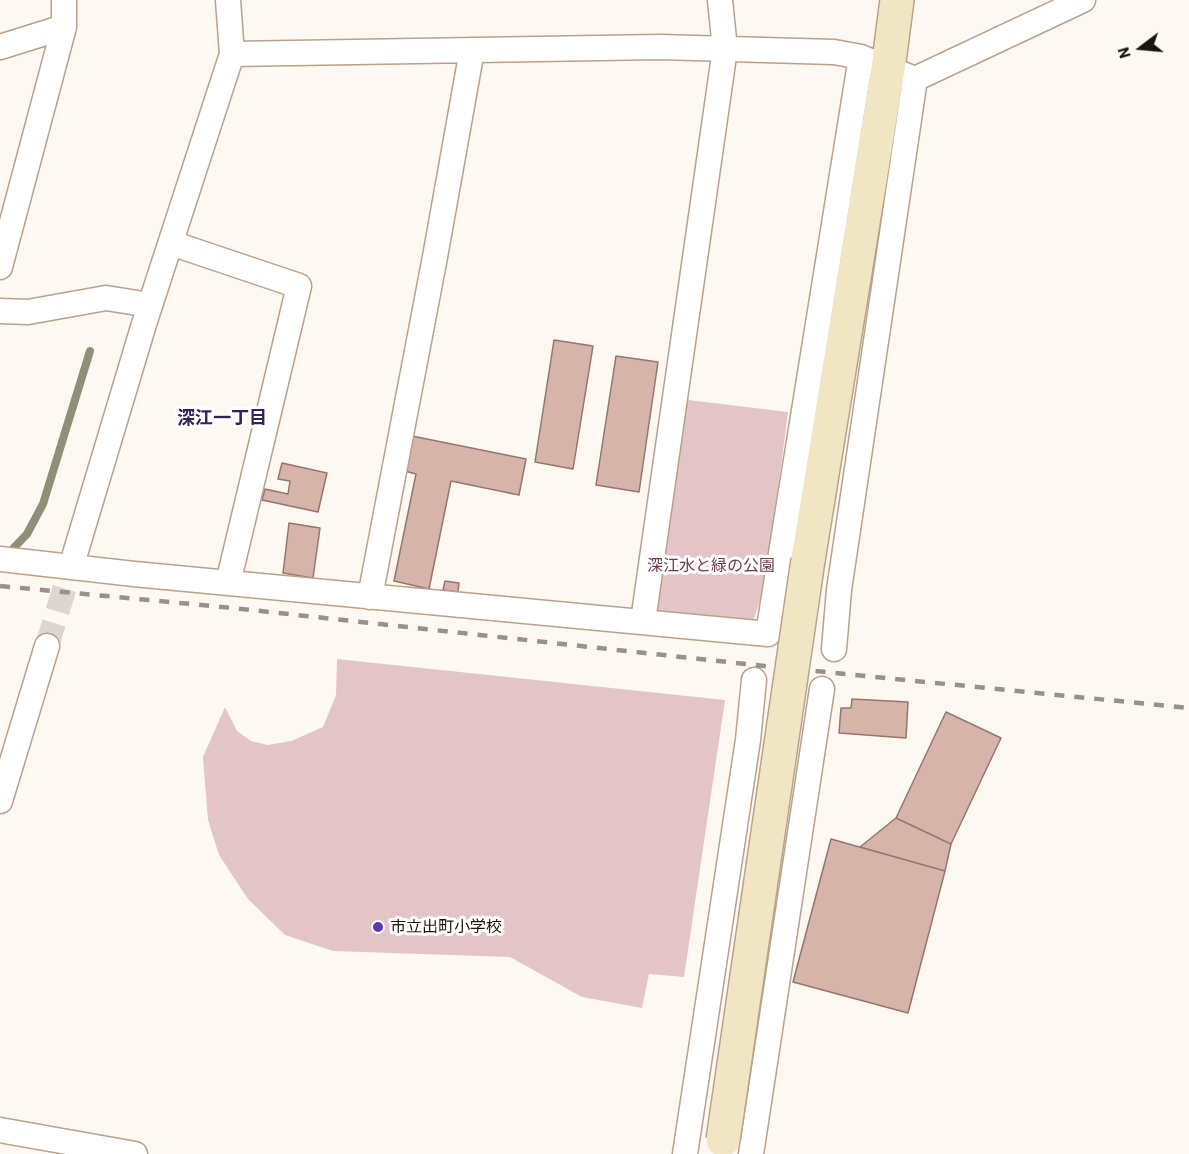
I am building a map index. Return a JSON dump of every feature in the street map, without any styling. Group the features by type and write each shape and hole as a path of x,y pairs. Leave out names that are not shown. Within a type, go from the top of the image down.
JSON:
{"street":[{"path":"0,267 64,27 64,0"},
{"path":"75,554 150,305 232,54 228,0"},
{"path":"643,621 725,49 720,0"},
{"path":"731,1149 808,560 897,0"},
{"path":"232,54 660,47 834,52 888,68 1083,0"},
{"path":"0,47 64,27"},
{"path":"370,597 472,50"},
{"path":"0,559 370,597 768,634 888,68"},
{"path":"834,649 888,68"},
{"path":"171,243 299,286 228,583"},
{"path":"0,310 28,312 106,298 150,305"},
{"path":"0,801 47,646"},
{"path":"685,1154 748,740 754,680"},
{"path":"731,1149 822,689"},
{"path":"0,1130 135,1154"}],"green space":[{"name":"深江水と緑の公園","path":"680,399 788,412 766,582 751,628 650,617"},
{"path":"337,659 725,700 684,977 649,974 642,1008 582,997 510,957 333,951 285,935 248,899 219,855 208,820 203,757 225,707 237,731 251,741 268,745 291,741 323,727 336,695"}],"building":[{"path":"554,340 593,346 573,469 535,462"},
{"path":"616,356 658,362 639,492 596,485"},
{"path":"412,436 526,459 519,495 451,481 429,589 394,581 416,474 405,471"},
{"path":"282,463 327,473 318,512 262,500 265,489 288,494 290,481 278,479"},
{"path":"289,523 320,528 313,578 283,573"},
{"path":"445,581 459,583 458,592 443,590"},
{"path":"852,699 908,702 906,738 839,733 841,708 851,708"},
{"path":"946,712 1001,738 951,844 896,818"},
{"path":"896,818 951,844 945,871 860,847"},
{"path":"831,839 945,871 908,1013 793,982"}],"waterway":[{"path":"6,556 27,534 43,504 90,351"}],"tunnel":[{"path":"47,646 75,554"}],"railway":[{"path":"0,586 233,608 764,666 1189,708"}],"place":[{"name":"市立出町小学校","path":"378,927"}],"district":[{"name":"深江一丁目","path":"222,418"}]}
